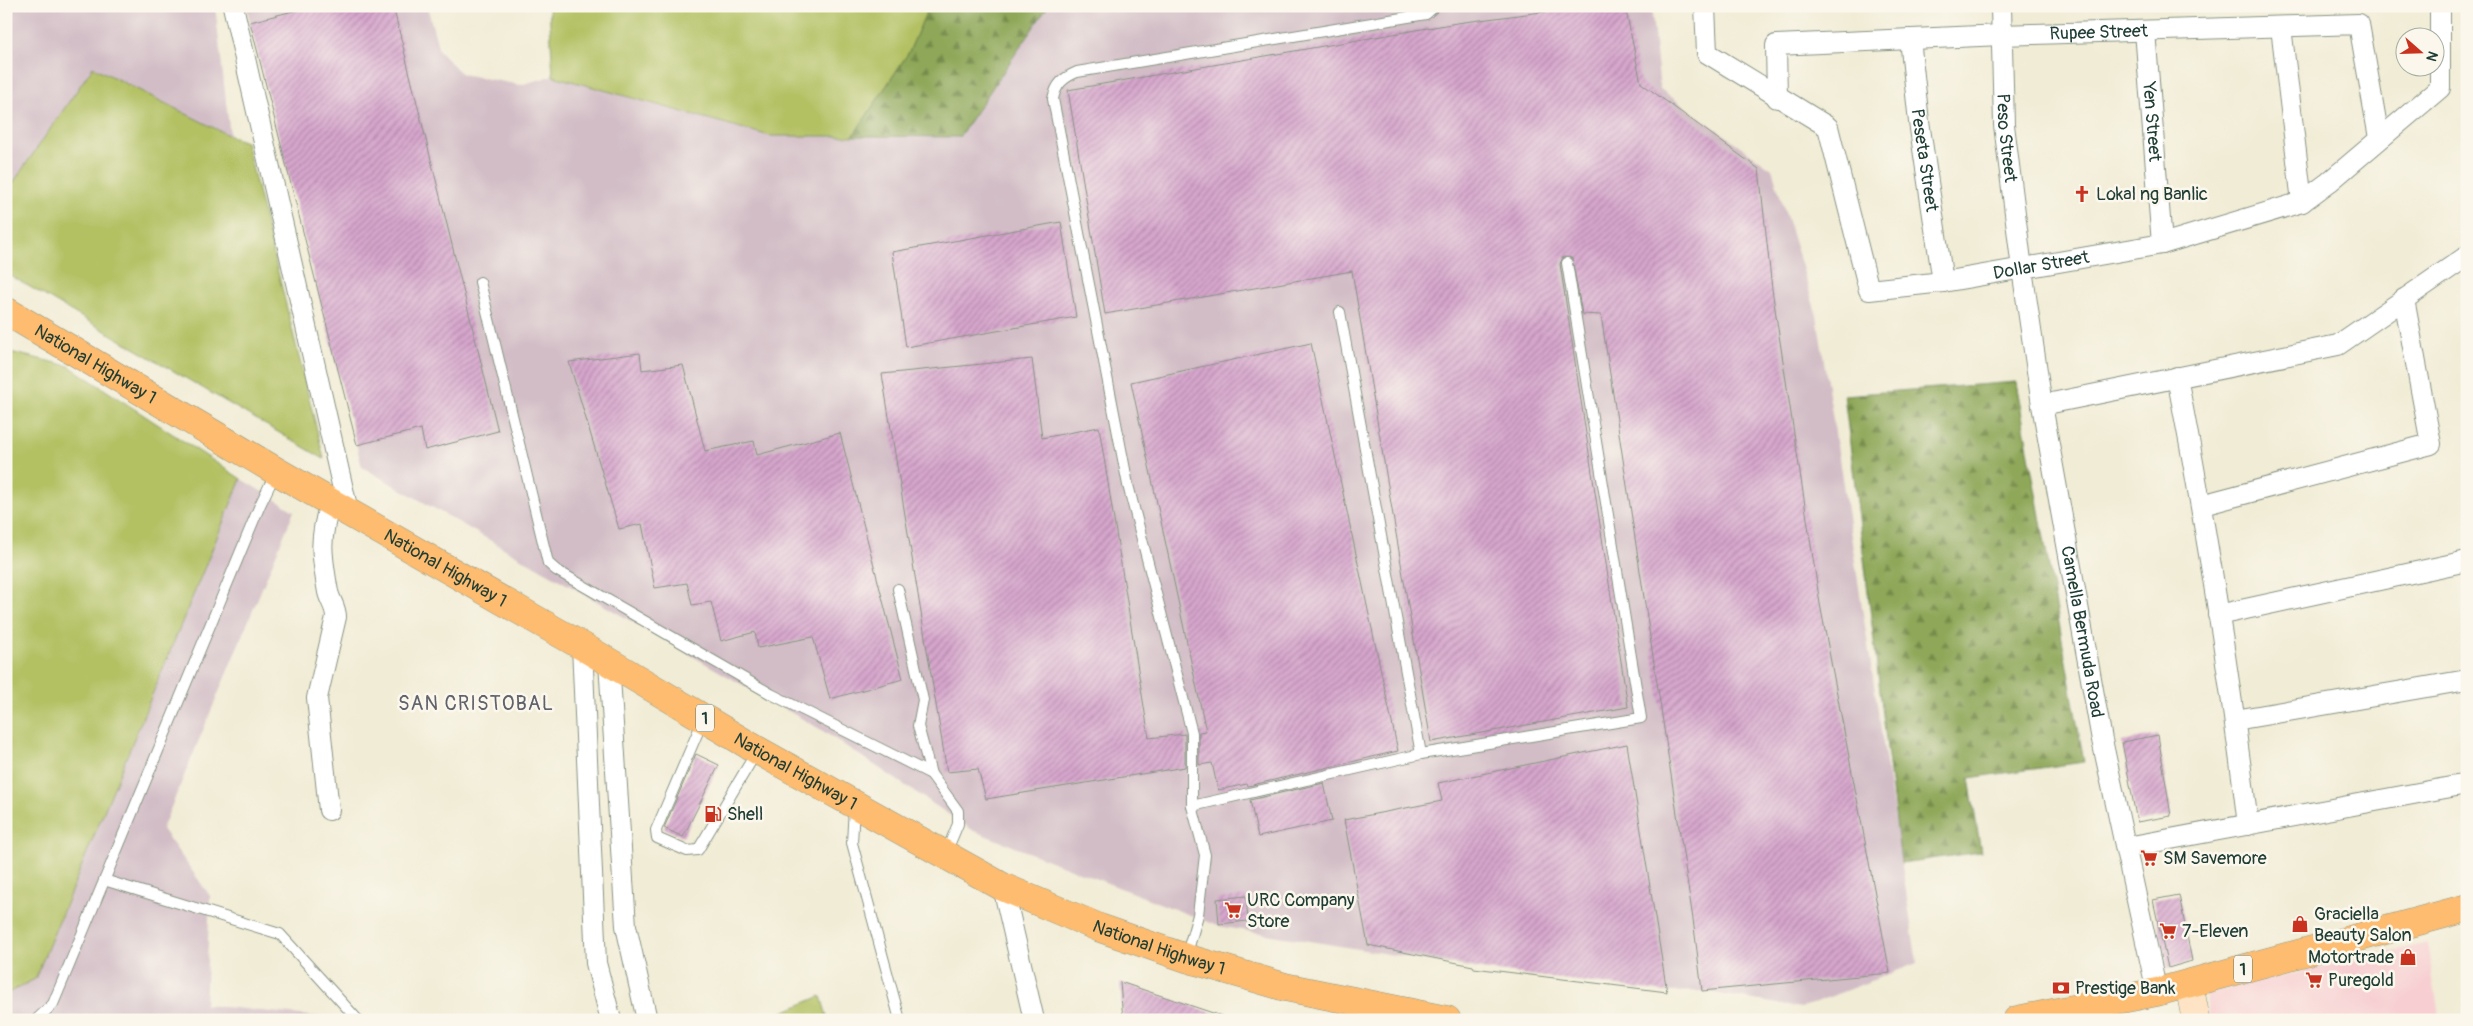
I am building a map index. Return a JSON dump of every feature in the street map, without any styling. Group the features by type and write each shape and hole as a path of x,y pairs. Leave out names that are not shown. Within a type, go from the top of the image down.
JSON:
{"highway":[{"name":"National Highway 1","path":"6,311 276,471 340,505 704,717 757,750 854,806 1003,887 1100,928 1186,958 1285,988 1380,1013 1447,1020"},
{"name":"1","path":"2017,1020 2157,992 2467,908"}],"main road":[{"path":"2189,984 2196,1020"}],"street":[{"path":"233,6 340,505 322,529 322,556 329,596 335,607 336,617 317,698 329,810"},
{"name":"Dollar Street","path":"1705,6 1707,53 1777,98 1828,127 1869,290 1943,282 2162,244 2302,202 2330,182 2379,138 2440,88 2440,6"},
{"name":"Peso Street","path":"2001,6 2004,125 2022,269"},
{"name":"Rupee Street","path":"1777,98 1776,45 2002,35 2359,24 2379,138"},
{"path":"2281,27 2302,202"},
{"name":"Yen Street","path":"2145,31 2162,244"},
{"name":"Peseta Street","path":"1910,39 1919,122 1943,282"},
{"path":"2042,404 2338,345 2467,256"},
{"name":"Camella Bermuda Road","path":"2022,269 2042,404 2102,740 2157,992"},
{"path":"2202,505 2431,444 2404,299"},
{"path":"2177,377 2202,505 2235,720 2248,825"},
{"path":"2218,615 2467,561"},
{"path":"582,646 596,963 611,1020"},
{"path":"609,662 626,926 646,1020"},
{"path":"2235,720 2467,680"},
{"path":"2127,848 2467,784"},
{"path":"1003,887 1034,1020"}],"lane":[{"path":"1186,958 1198,915 1205,855 1192,806 1192,733 1128,485 1053,99 1055,89 1063,79 1077,72 1426,14 1434,6"},
{"path":"1192,806 1421,754 1641,718 1567,263"},
{"path":"480,282 548,563 556,570 771,694 931,774"},
{"path":"1340,312 1421,754"},
{"path":"36,1020 53,1004 260,505 276,471"},
{"path":"898,589 923,700 918,726 931,774 958,811 960,818 945,856"},
{"path":"704,717 656,830 657,838 687,851 698,850 757,750"},
{"path":"854,806 852,843 900,1020"},
{"path":"104,880 280,934 358,1020"}],"shaded area":[{"path":"6,6 215,6 230,136 93,67 6,193"},
{"path":"246,6 427,6 439,51 462,74 520,85 552,76 770,136 958,137 1048,6 1651,6 1660,89 1772,169 1817,316 1917,963 1801,1008 1702,991 1667,992 1474,968 1218,926 974,831 820,729 362,467"},
{"path":"241,479 294,511 162,829 210,896 205,1005 320,1017 321,1020 6,1020 6,995 35,978"},
{"path":"2427,943 2440,1020 2210,1020 2205,994"}],"green space":[{"path":"549,6 929,6 909,52 853,136 770,136 553,76"},
{"path":"929,6 1048,6 959,137 853,136 909,52"},
{"path":"93,67 230,136 246,142 324,459 6,273 6,193"},
{"path":"6,351 69,366 241,479 35,979 6,994"},
{"path":"2016,382 2084,762 1969,778 1981,852 1901,863 1844,395"},
{"path":"821,996 828,1020 776,1020 776,1015"}],"building":[{"path":"313,6 393,6 498,431 425,450 421,429 357,445 250,22"},
{"path":"1588,6 1625,6 1641,83 1759,169 1772,289 1820,604 1890,973 1702,991 1693,919 1601,315 1582,314 1572,258 1563,257 1560,264 1628,707 1431,742 1352,271 1105,314 1068,90 1457,23"},
{"path":"1061,222 1076,317 906,347 892,252"},
{"path":"1311,343 1398,751 1248,786 1247,784 1218,790 1212,763 1199,765 1199,732 1206,731 1131,382"},
{"path":"640,353 642,370 683,365 705,451 754,441 757,455 840,433 903,679 830,699 813,637 758,648 755,632 721,641 711,602 692,605 687,583 655,588 642,524 619,529 569,362"},
{"path":"1032,359 1042,438 1099,427 1149,738 1185,734 1185,767 986,799 978,769 947,772 882,374"},
{"path":"2158,735 2171,816 2137,822 2122,742"},
{"path":"1627,744 1667,992 1474,968 1473,966 1368,945 1344,820 1442,801 1438,783"},
{"path":"696,754 719,765 683,837 664,828"},
{"path":"1324,783 1332,821 1258,837 1250,800"},
{"path":"2179,895 2192,961 2168,968 2153,900"},
{"name":"URC Company Store","path":"1246,896 1248,921 1219,924 1217,899"},
{"path":"1120,982 1225,1017 1224,1020 1123,1020"}],"place":[{"name":"Lokal ng Banlic","path":"2082,194"},
{"name":"Shell","path":"713,814"},
{"name":"SM Savemore","path":"2149,858"},
{"name":"URC Company Store","path":"1233,910"},
{"name":"Graciella Beauty Salon","path":"2300,924"},
{"name":"7-Eleven","path":"2168,931"},
{"name":"Motortrade","path":"2408,957"},
{"name":"Puregold","path":"2314,980"},
{"name":"Prestige Bank","path":"2061,988"}],"district":[{"name":"SAN CRISTOBAL","path":"476,703"}]}
